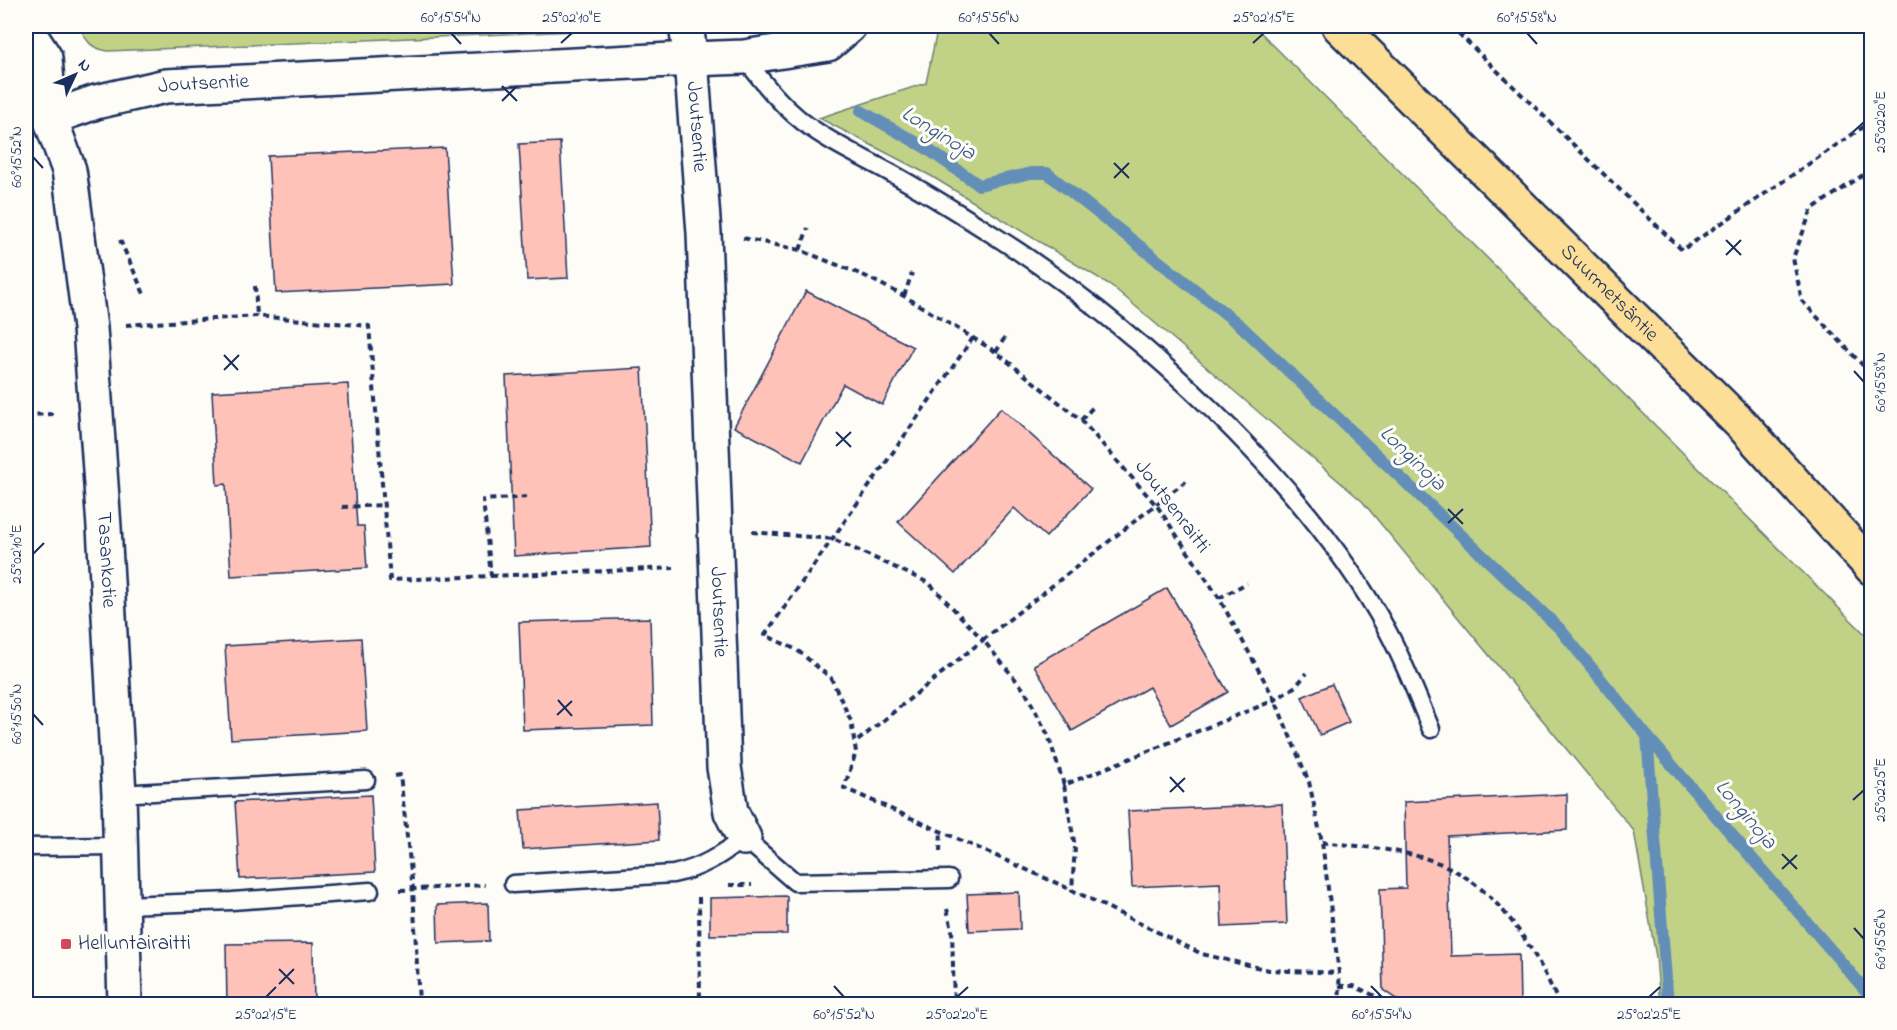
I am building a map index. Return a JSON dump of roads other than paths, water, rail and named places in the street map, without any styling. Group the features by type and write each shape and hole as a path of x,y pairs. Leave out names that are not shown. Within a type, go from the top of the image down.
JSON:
{"main road":[{"name":"Suurmetsäntie","path":"1339,26 1744,427 1872,568"}],"street":[{"path":"686,26 691,59 744,57 828,44 849,26"},
{"path":"26,29 45,58 50,118"},
{"name":"Joutsentie","path":"50,118 96,102 166,86 691,59 704,233 713,531 724,767 731,812 744,838"},
{"path":"26,86 50,118"},
{"name":"Tasankotie","path":"50,118 69,170 90,328 119,794 124,905 125,1005"}],"lane":[{"path":"744,57 765,86 804,122 950,207 1050,272 1146,351 1230,429 1323,534 1359,584 1388,631 1431,729"},
{"path":"119,794 167,794 366,780"},
{"path":"513,884 673,874 696,869 715,860 744,838 795,882 944,879"},
{"path":"26,847 121,846"},
{"path":"124,905 232,901 370,891"}],"waterway":[{"name":"Longinoja","path":"861,111 926,148 979,185 1031,173 1047,173 1241,326 1560,629 1647,736 1872,998"},
{"path":"1647,736 1668,1004"}],"place":[{"name":"Helluntairaitti","path":"66,944"}]}
